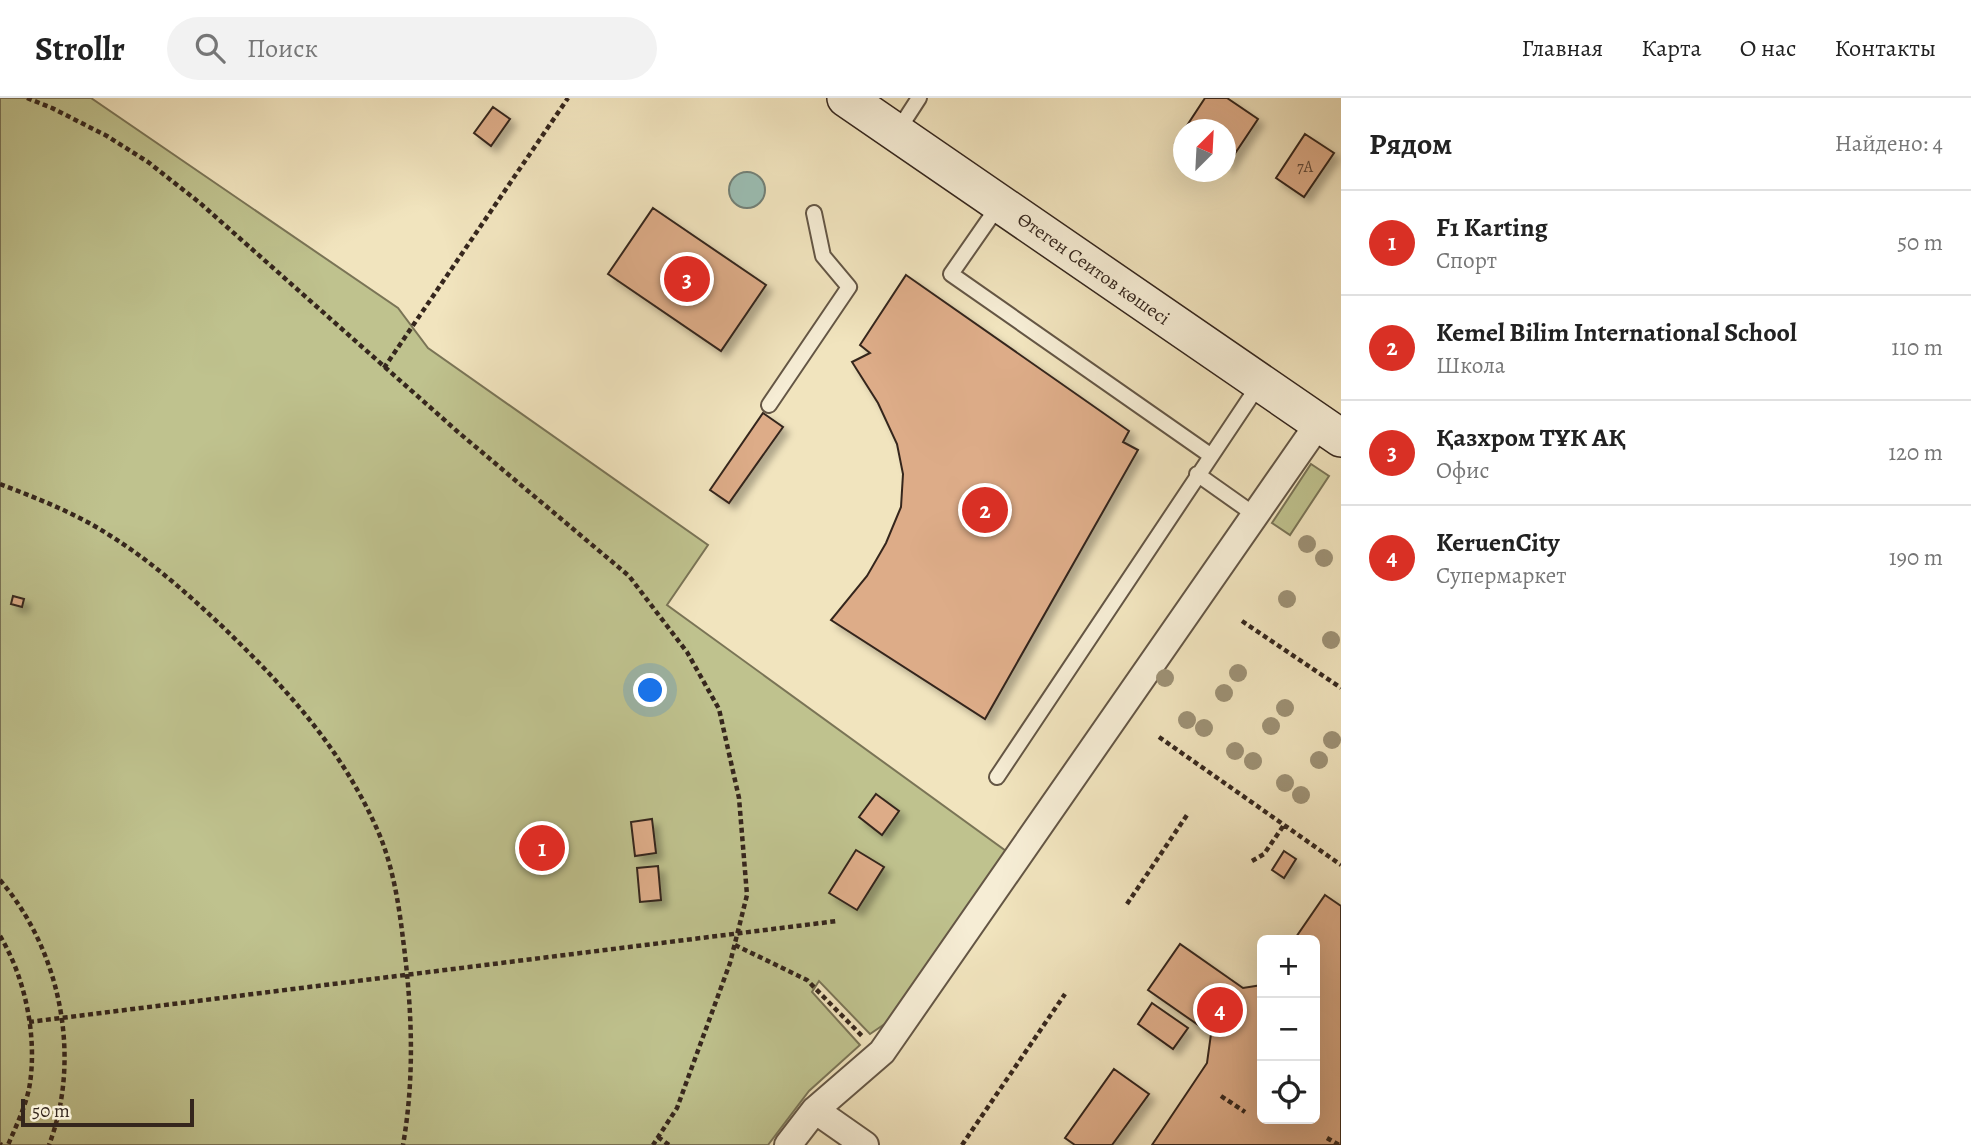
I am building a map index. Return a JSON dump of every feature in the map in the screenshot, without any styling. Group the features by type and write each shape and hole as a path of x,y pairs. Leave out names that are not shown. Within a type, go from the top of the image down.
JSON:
{"main road":[{"name":"Өтеген Сеитов көшесі","path":"846,98 1330,431"}],"street":[{"path":"788,1145 815,1110 878,1055 1255,515 1330,431"},
{"path":"815,1110 865,1145"}],"lane":[{"path":"896,132 919,98"},
{"path":"1000,204 951,274 1210,455"},
{"path":"769,405 849,287 822,256 814,213"},
{"path":"997,776 1260,383"},
{"path":"1197,474 1255,515"}],"path":[{"path":"27,98 107,136 148,162 200,203 384,368 629,576 687,652 719,709 739,798 747,895 735,945 677,1108 653,1145"},
{"path":"384,368 568,98"},
{"path":"0,484 47,503 107,533 182,588 256,659 304,710 344,766 380,837 398,900 408,976 412,1046 410,1104 403,1145"},
{"path":"1242,621 1341,688"},
{"path":"1159,737 1341,865"},
{"path":"1126,904 1187,815"},
{"path":"1252,861 1264,854 1284,825"},
{"path":"0,880 22,910 46,958 63,1018 65,1046 62,1094 49,1145"},
{"path":"29,1022 837,921"},
{"path":"0,936 22,986 32,1053 30,1084 8,1145"},
{"path":"735,945 807,980 834,1005 878,1055"},
{"path":"962,1145 1065,994"},
{"path":"1221,1097 1245,1112"},
{"path":"658,1137 669,1145"},
{"path":"1327,1138 1339,1145"}],"green space":[{"path":"0,98 91,98 398,308 428,348 708,545 667,605 1006,851 889,1021 870,1034 819,981 812,992 860,1045 809,1091 768,1145 0,1145"},
{"path":"1311,464 1329,476 1290,535 1272,523"}],"water":[{"path":"747,172 760,177 765,190 760,203 747,208 734,203 729,190 734,177"}],"building":[{"path":"1205,98 1227,98 1258,119 1236,152 1236,119 1191,119"},
{"path":"493,107 510,119 491,146 474,133"},
{"path":"1305,134 1334,153 1304,197 1276,178"},
{"path":"653,208 766,285 721,351 608,274"},
{"path":"906,275 1129,431 1123,442 1138,450 985,719 831,620 867,576 886,543 901,507 903,474 897,444 878,403 852,362 870,353 860,345"},
{"path":"763,413 783,427 729,503 710,490"},
{"path":"13,596 24,599 22,607 11,604"},
{"path":"876,794 899,811 882,835 859,817"},
{"path":"652,819 656,853 635,856 631,822"},
{"path":"856,850 884,867 857,910 829,893"},
{"path":"1284,851 1296,859 1284,878 1272,870"},
{"path":"658,866 661,900 640,902 637,868"},
{"path":"1325,895 1341,906 1341,1145 1152,1145 1207,1063 1211,1034 1148,990 1180,944 1243,988 1257,986 1257,1124 1320,1124 1320,935 1297,935"},
{"path":"1152,1003 1188,1028 1173,1049 1138,1024"},
{"path":"1114,1069 1149,1094 1112,1145 1075,1145 1065,1138"}],"place":[{"name":"Қазхром ТҰК АҚ","path":"687,279"},
{"name":"Kemel Bilim International School","path":"985,510"},
{"name":"F1 Karting","path":"542,848"},
{"name":"KeruenCity","path":"1220,1010"}]}
